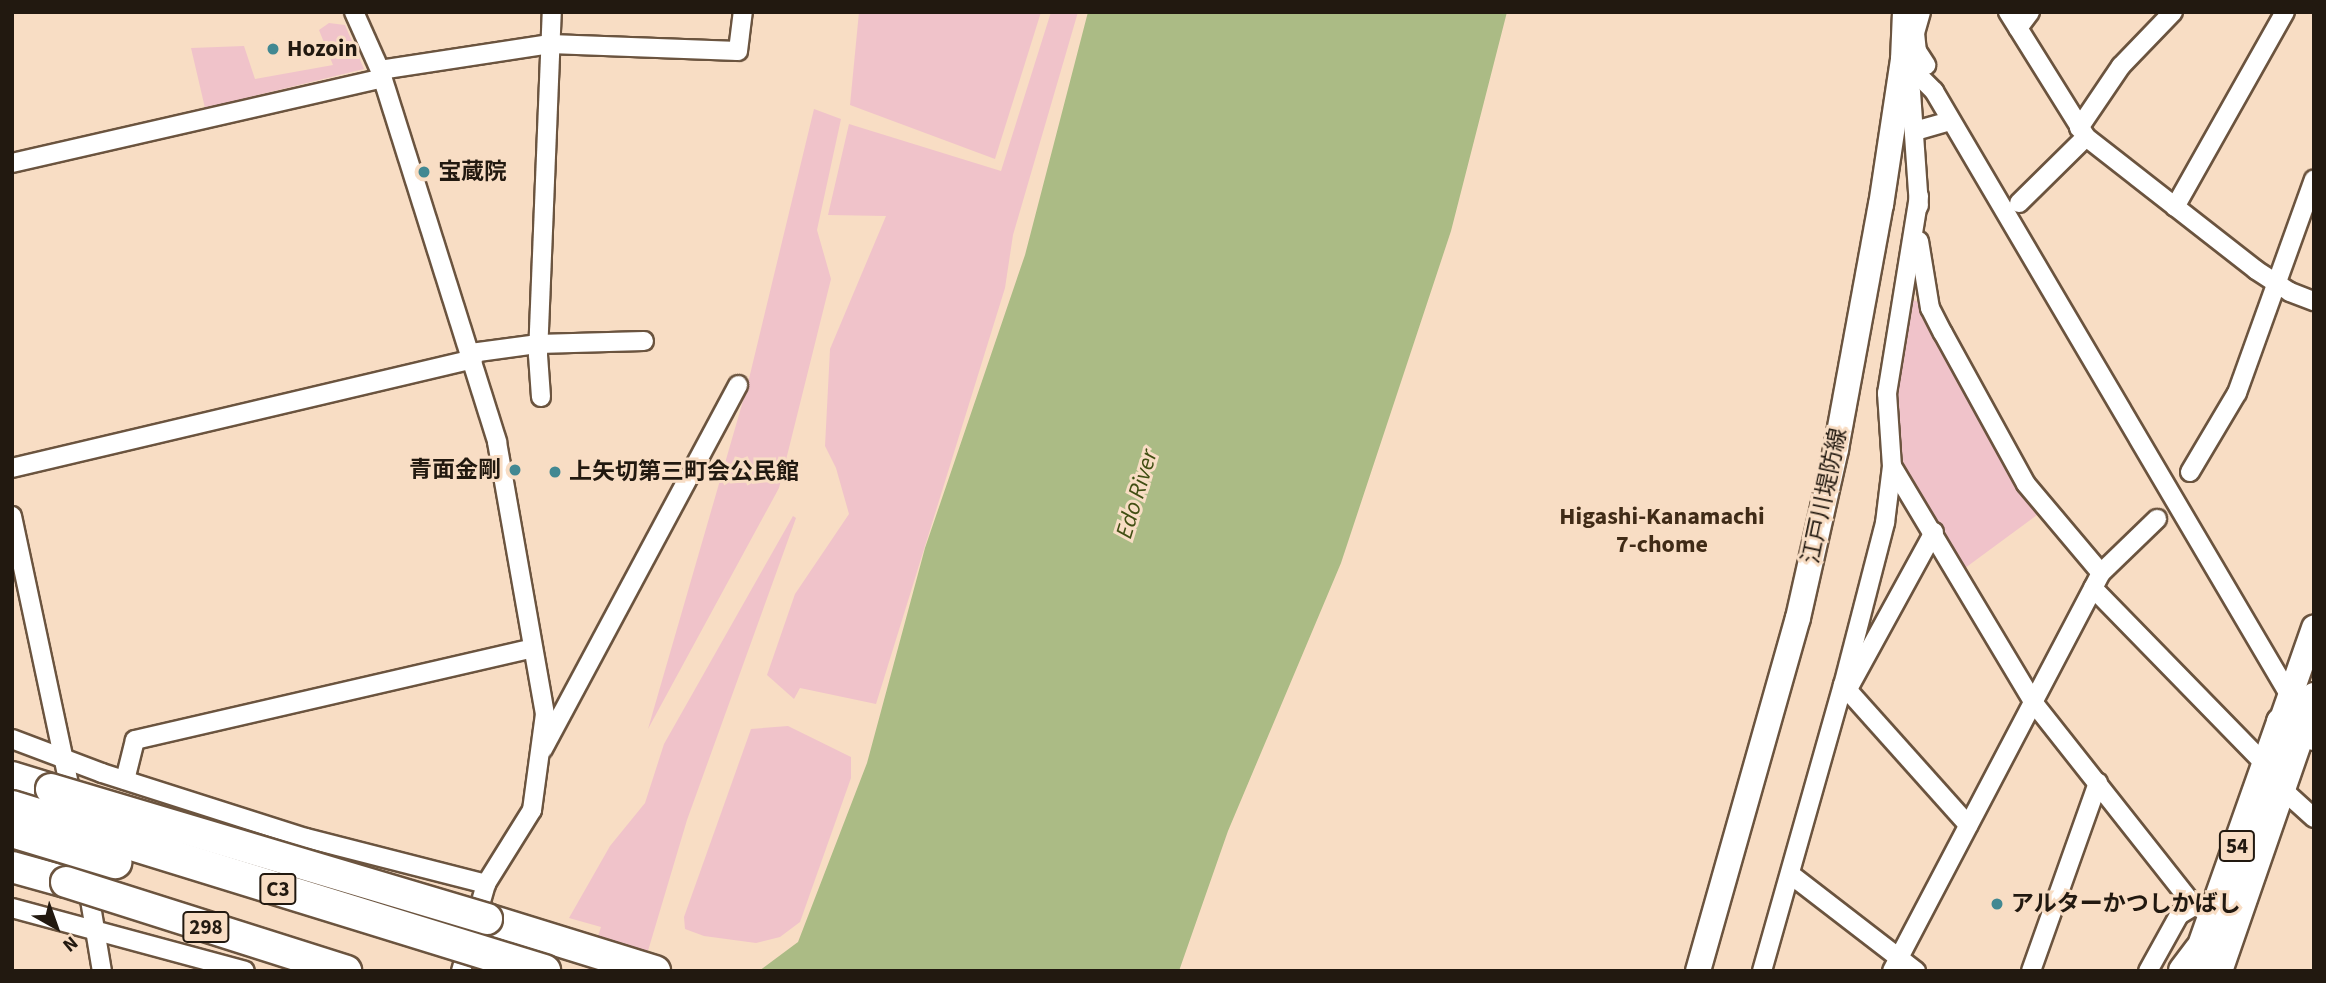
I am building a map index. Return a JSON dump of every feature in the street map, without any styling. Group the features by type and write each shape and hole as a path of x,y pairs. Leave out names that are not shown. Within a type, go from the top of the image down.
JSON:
{"highway":[{"path":"12,777 655,971"},
{"name":"C3","path":"12,807 544,971"},
{"name":"C3","path":"12,831 479,971"},
{"name":"298","path":"12,867 346,971"}],"main road":[{"name":"江戸川堤防線","path":"1698,971 1814,552 1881,205 1915,62 1905,12"},
{"path":"2300,716 2314,628"},
{"name":"54","path":"2199,965 2204,910 2266,765 2300,716"},
{"name":"54","path":"2199,965 2283,789 2300,716"}],"street":[{"path":"354,12 381,74 472,356 504,469 545,714 542,751 531,810 486,884 461,971"},
{"path":"541,397 538,344 552,12"},
{"path":"12,163 381,74 550,44 737,51 743,12"},
{"path":"1921,12 1915,33 1917,51 1914,131 1919,196 1919,259 1930,309 2026,484 2097,581 2266,765"},
{"path":"2030,12 2013,20 2082,132 2276,284 2314,300"},
{"path":"2019,203 2082,132 2121,66 2173,12"},
{"path":"2175,207 2285,12"},
{"path":"1915,62 2300,716"},
{"path":"1914,131 1951,121"},
{"path":"2190,472 2237,393 2314,179"},
{"path":"1762,971 1845,688 1885,523 1892,466 1887,393 1919,196"},
{"path":"12,468 472,356 538,344 644,341"},
{"path":"542,751 738,385"},
{"path":"1892,466 2033,702 2204,910 2179,915 2148,971"},
{"path":"12,516 66,758 102,971"},
{"path":"1895,963 2097,581 2157,519"},
{"path":"1845,688 1934,533"},
{"path":"125,780 135,740 533,648"},
{"path":"1845,688 1968,825"},
{"path":"12,739 125,780 306,838 486,884"},
{"path":"2031,971 2098,783"},
{"path":"2283,789 2314,818"},
{"path":"1790,874 1895,963 1916,971"},
{"path":"12,901 66,921"},
{"path":"12,908 96,928 245,971"}],"shaded area":[{"path":"859,12 1041,12 995,159 850,105"},
{"path":"1051,12 1078,12 1013,235 1005,288 876,704 800,688 794,699 767,675 795,594 849,514 836,468 825,446 830,349 886,216 828,215 849,124 1001,171"},
{"path":"329,23 345,25 364,69 205,108 191,48 244,46 255,79 333,65 319,30"},
{"path":"814,109 841,119 817,230 831,279 779,488 648,729 747,387"},
{"path":"1909,298 1920,303 2019,484 2041,512 1961,571 1898,465 1892,398"},
{"path":"793,516 796,518 687,820 642,971 587,971 601,927 569,918 610,846 645,803 664,744"},
{"path":"788,726 851,757 851,778 800,922 780,937 756,943 704,936 685,929 684,917 751,729"}],"water":[{"name":"Edo River","path":"1088,12 1507,12 1451,231 1341,563 1228,831 1179,971 759,971 798,942 867,763 925,548 1025,255"}],"place":[{"name":"Hozoin","path":"273,49"},
{"name":"宝蔵院","path":"424,172"},
{"name":"青面金剛","path":"515,470"},
{"name":"上矢切第三町会公民館","path":"555,472"},
{"name":"アルターかつしかばし","path":"1997,904"}],"district":[{"name":"Higashi-Kanamachi 7-chome","path":"1662,531"}]}
